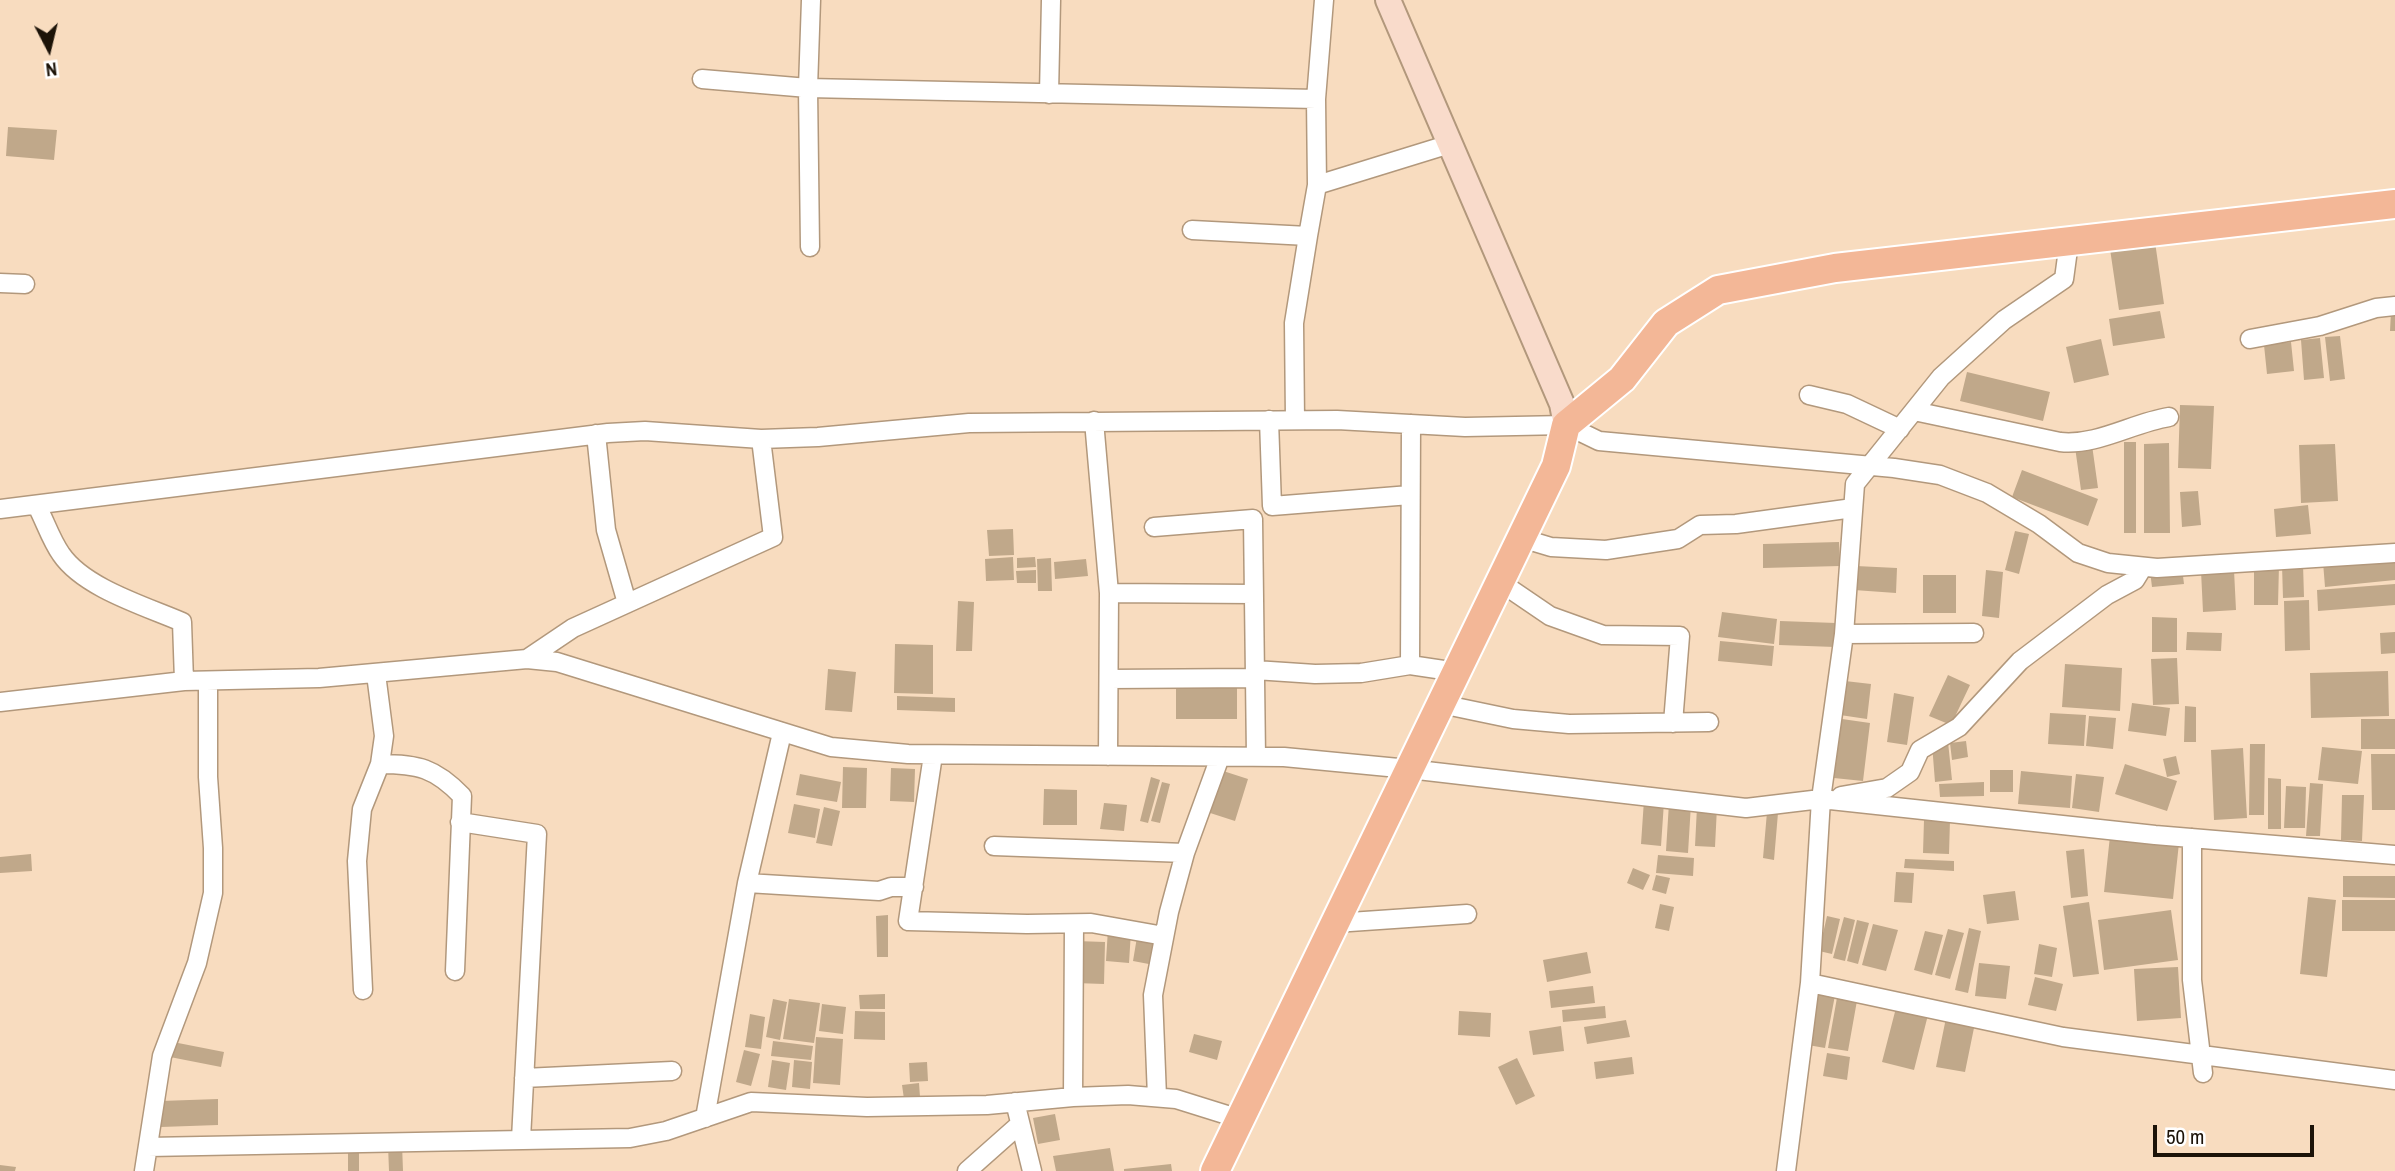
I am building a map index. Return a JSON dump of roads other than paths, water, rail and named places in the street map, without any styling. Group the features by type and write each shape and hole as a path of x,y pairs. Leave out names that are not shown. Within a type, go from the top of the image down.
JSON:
{"main road":[{"path":"1215,1171 1556,466 1566,425 1562,404 1388,0"},
{"path":"1566,425 1622,379 1666,323 1718,290 1835,268 2395,204"}],"street":[{"path":"810,247 808,88 811,0"},
{"path":"1049,94 1051,0"},
{"path":"1295,420 1294,323 1317,186 1316,99 1324,0"},
{"path":"702,79 808,88 1316,99"},
{"path":"1317,186 1450,144"},
{"path":"1192,229 1308,236"},
{"path":"1786,1171 1810,983 1821,799 1844,635 1855,484 1941,377 2004,320 2064,279 2069,242"},
{"path":"0,284 25,284"},
{"path":"2249,340 2320,326 2376,308 2395,306"},
{"path":"1809,395 1847,404 1900,429"},
{"path":"1914,411 2079,444 2148,420 2169,416"},
{"path":"1269,420 1272,506 1410,495"},
{"path":"0,509 645,431 761,439 818,437 968,423 1295,420 1465,427 1566,425 1599,441 1871,466 1940,475 1987,493 2039,524 2078,553 2108,563 2171,567 2395,553"},
{"path":"1094,421 1109,593 1108,756"},
{"path":"1410,424 1410,665"},
{"path":"596,435 606,530 627,603"},
{"path":"527,659 573,628 773,537 761,439"},
{"path":"37,506 61,555 88,579 182,622 184,681"},
{"path":"1521,538 1551,547 1606,550 1678,539 1700,525 1737,524 1853,508"},
{"path":"1154,527 1253,519 1256,757"},
{"path":"0,702 184,681 319,678 527,659 557,662 831,747 933,755 1284,757 1746,808 1887,788 1910,772 1920,750 1959,727 2020,661 2107,595 2135,580 2143,566"},
{"path":"1500,582 1550,616 1603,635 1681,636 1673,723"},
{"path":"1109,593 1254,594"},
{"path":"1844,635 1974,633"},
{"path":"1108,679 1361,673 1410,665 1457,672"},
{"path":"363,990 357,860 362,808 380,764 384,736 376,674"},
{"path":"144,1171 162,1056 197,963 213,892 208,776 208,681"},
{"path":"1441,704 1513,719 1569,724 1709,722"},
{"path":"705,1118 747,883 782,733"},
{"path":"933,755 908,921 1091,923 1164,936"},
{"path":"1157,1097 1153,995 1164,936 1185,853 1220,757"},
{"path":"380,764 408,764 444,777 461,796 456,971"},
{"path":"1821,799 2192,838 2395,855"},
{"path":"460,822 537,834 521,1139"},
{"path":"2192,838 2192,980 2202,1064"},
{"path":"994,846 1185,853"},
{"path":"747,883 879,891 891,887 914,887"},
{"path":"1335,923 1467,914"},
{"path":"1073,1097 1074,924"},
{"path":"1810,983 2202,1064 2395,1080"},
{"path":"524,1078 672,1071"},
{"path":"148,1147 631,1138 667,1131 751,1102 867,1107 987,1105 1073,1097 1157,1097 1176,1098 1240,1119"},
{"path":"1015,1102 1032,1171"},
{"path":"967,1171 1020,1125"}]}
